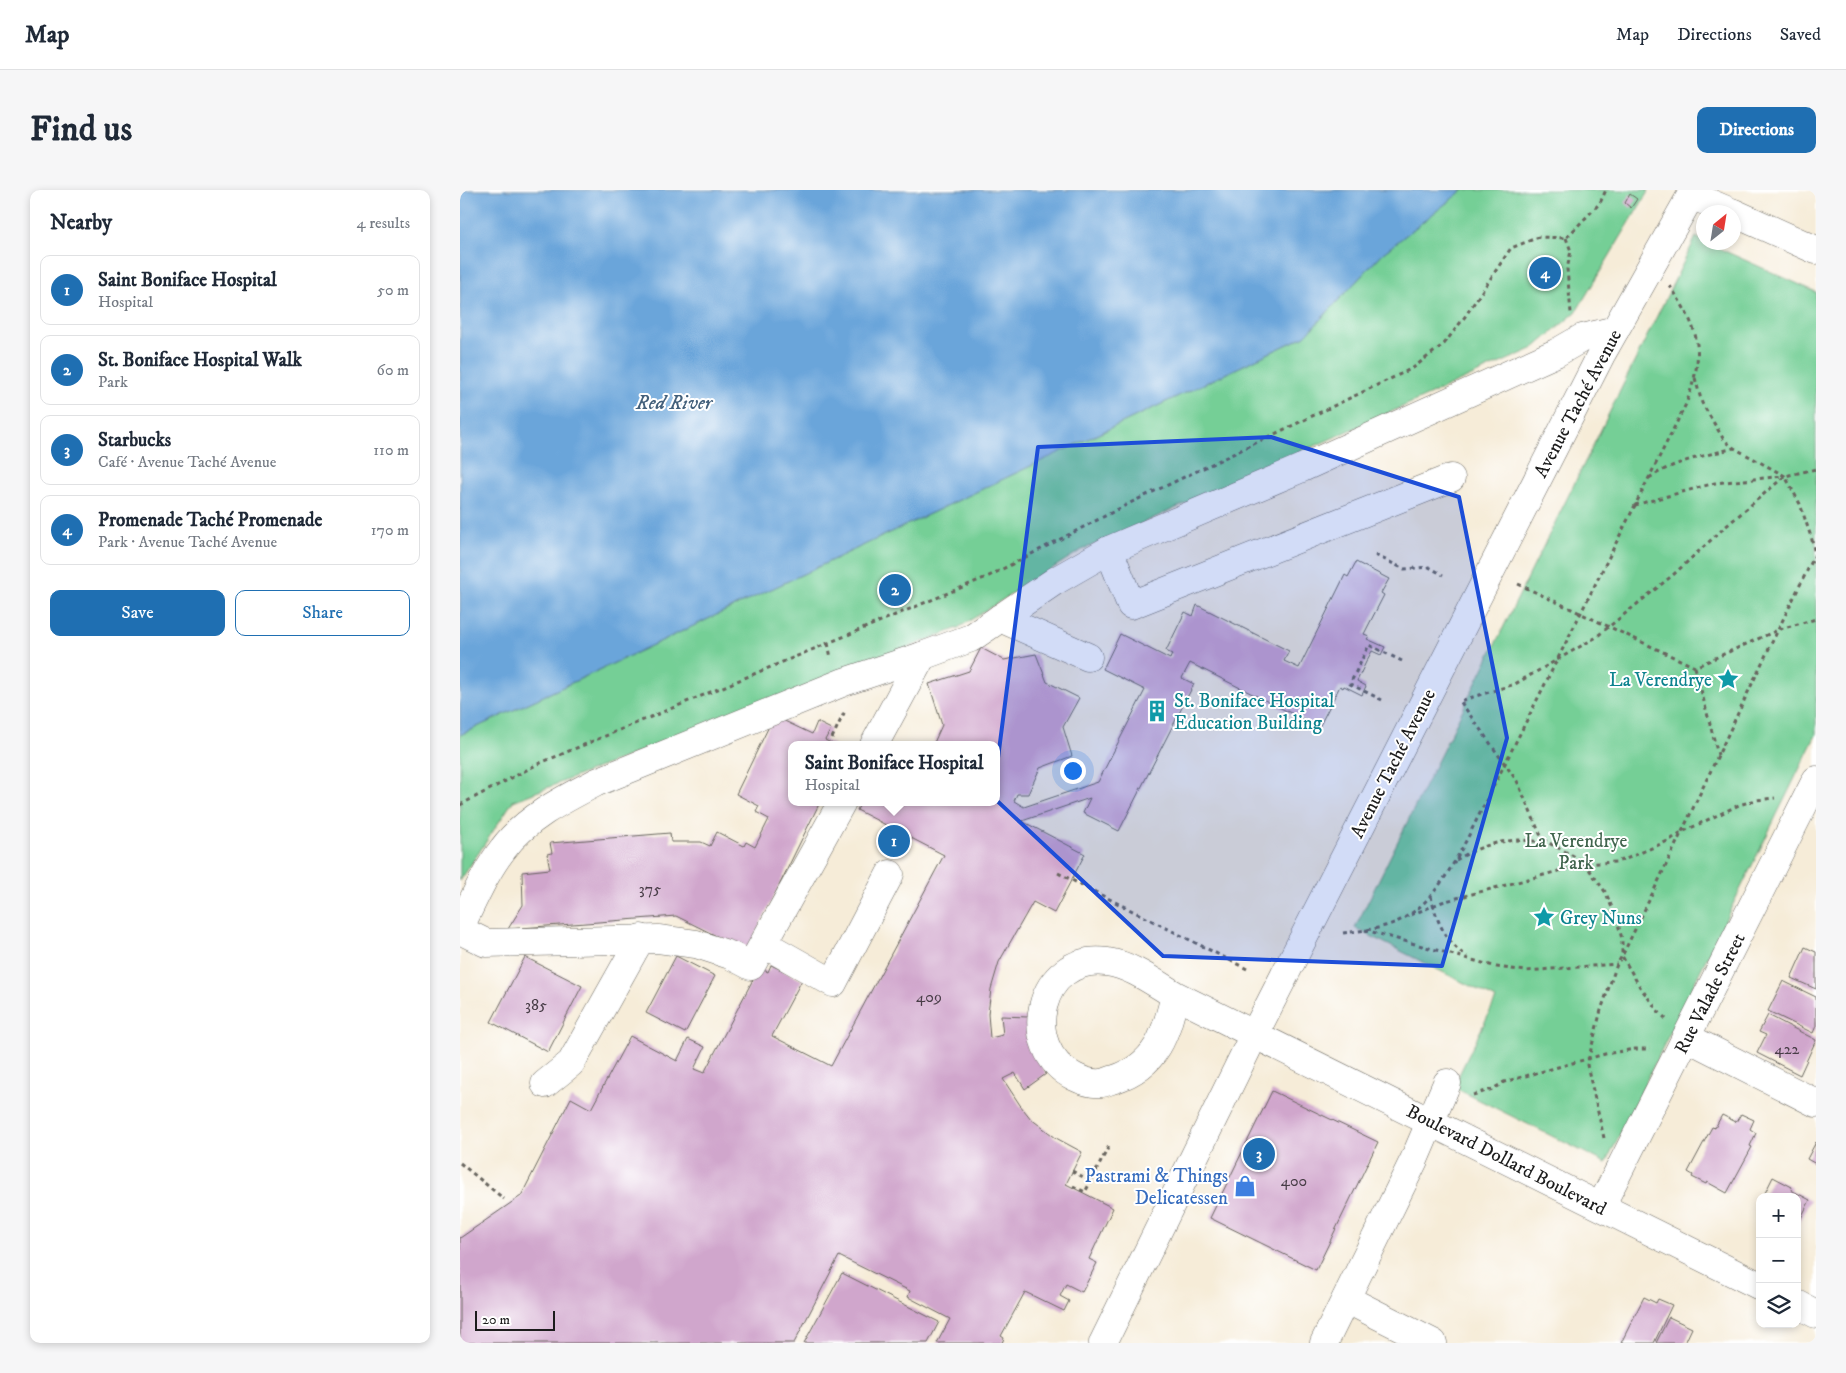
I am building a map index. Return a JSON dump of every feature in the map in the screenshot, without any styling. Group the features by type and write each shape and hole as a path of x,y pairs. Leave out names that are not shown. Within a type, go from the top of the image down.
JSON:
{"street":[{"path":"1693,192 1717,205"},
{"name":"Avenue Taché Avenue","path":"1103,1343 1254,1033 1615,330 1693,192"},
{"path":"1741,217 1816,250"},
{"path":"840,806 751,966 730,955 696,944 642,938 486,943 460,929 502,849 533,820 576,792 844,682 971,638 1055,581 1109,550 1302,468 1556,353 1582,338 1615,330"},
{"path":"1109,550 1131,604 1451,478"},
{"path":"1000,618 1088,657"},
{"path":"876,741 922,656"},
{"name":"Rue Valade Street","path":"1601,1206 1810,791"},
{"path":"764,944 833,983 890,874"},
{"path":"545,1084 571,1063 642,938"},
{"path":"1108,962 1124,967 1175,995 1168,1024 1156,1050 1139,1068 1123,1076 1100,1083 1088,1082 1067,1073 1057,1065 1048,1051 1041,1022 1043,1006 1057,979 1066,970 1077,964 1108,962"},
{"name":"Boulevard Dollard Boulevard","path":"1175,995 1756,1284"},
{"path":"1683,1045 1816,1104"},
{"path":"1324,1343 1414,1160 1431,1121 1457,1090"},
{"path":"1346,1299 1433,1343"},
{"path":"1801,1306 1816,1314"}],"path":[{"path":"460,805 538,764 989,576 1132,502 1413,368 1444,344 1512,248 1539,237 1566,238 1600,203 1606,190"},
{"path":"1566,238 1570,251 1566,269 1572,324 1582,338"},
{"path":"1408,917 1439,887 1456,860 1686,404 1695,378 1698,357 1696,335 1689,316 1668,284"},
{"path":"1604,1140 1587,1065 1601,1010 1617,964 1815,555 1806,518 1785,476 1734,448 1724,440 1702,404 1695,378"},
{"path":"1648,478 1664,468 1684,460 1734,448"},
{"path":"1634,505 1715,483 1785,476 1816,469"},
{"path":"1683,1045 1640,987 1622,956 1622,939 1617,920 1606,893 1583,861 1547,842 1540,834 1517,781 1460,701 1488,694 1515,684 1595,638 1673,576 1724,528 1785,476"},
{"path":"1375,555 1404,569 1429,567 1444,575"},
{"path":"1518,584 1695,667 1780,629 1816,619"},
{"path":"1382,700 1350,684 1369,645 1402,661"},
{"path":"1356,663 1360,665"},
{"path":"1695,667 1718,755"},
{"path":"832,738 849,704"},
{"path":"1343,933 1385,926 1442,902 1585,864 1616,862 1626,859 1670,840 1739,805 1756,800 1782,798 1810,791"},
{"path":"1456,860 1494,843 1522,840 1547,842"},
{"path":"1058,872 1247,969"},
{"path":"1431,896 1439,924 1448,939 1458,951 1470,959"},
{"path":"1364,930 1497,967 1526,971 1617,964"},
{"path":"1457,1090 1493,1089 1504,1082 1605,1054 1634,1049 1683,1045"},
{"path":"1073,1186 1085,1192 1110,1144"},
{"path":"460,1163 504,1199"},
{"path":"1072,1171 1091,1181"}],"highlighted area":[{"path":"1271,437 1459,497 1507,738 1442,966 1163,956 993,797 1038,447"}],"green space":[{"path":"1463,190 1649,190 1576,312 1534,348 1080,551 958,628 513,801 460,881 460,735 1305,336 1382,254"},
{"name":"La Verendrye Park","path":"1696,237 1696,250 1722,250 1816,292 1816,735 1606,1163 1453,1087 1496,999 1355,928"}],"water":[{"name":"Red River","path":"460,190 1463,190 1382,254 1305,336 460,735"}],"building":[{"path":"1630,194 1637,199 1631,208 1625,203"},
{"path":"1356,562 1389,579 1381,593 1384,595 1364,634 1369,636 1367,639 1385,647 1381,655 1372,651 1366,662 1357,681 1366,686 1362,695 1344,686 1343,688 1340,686 1319,727 1190,663 1182,678 1194,684 1119,831 1083,813 1090,798 1022,821 1085,854 1054,913 1033,902 999,962 991,989 988,1014 990,1038 1003,1035 1001,1016 1028,1017 1034,1047 1046,1074 1025,1089 1015,1073 1003,1079 1031,1119 1056,1138 1082,1152 1066,1184 1113,1208 1089,1259 1097,1263 1082,1292 1066,1284 1060,1296 1069,1301 1064,1311 1025,1292 1001,1336 1004,1338 1002,1343 937,1343 950,1319 908,1297 910,1291 839,1256 794,1343 460,1343 460,1238 521,1196 571,1098 591,1109 630,1036 677,1061 688,1039 705,1047 694,1069 704,1073 759,968 768,972 771,965 802,980 772,1036 831,1066 944,855 857,810 859,806 1000,806 1000,741 935,741 942,725 929,684 969,671 981,648 1004,660 1036,654 1047,682 1079,698 1063,727 1072,756 1040,768 1028,794 1017,794 1014,801 1024,807 1098,782 1145,690 1103,669 1120,634 1170,659 1172,654 1166,651 1185,612 1193,616 1197,605 1289,651 1284,661 1299,668 1345,575 1348,577"},
{"path":"774,716 812,734 817,722 831,729 825,740 827,741 788,741 788,806 818,806 747,951 676,916 508,929 523,905 522,872 550,869 547,854 552,853 550,843 670,833 671,842 701,842 710,846 717,832 744,846 746,842 755,847 769,819 756,812 759,806 736,794"},
{"path":"1805,947 1816,952 1816,989 1791,978"},
{"path":"676,956 715,976 685,1033 646,1013"},
{"path":"525,957 582,986 548,1052 491,1022"},
{"path":"1783,981 1816,997 1816,1026 1813,1033 1768,1011"},
{"path":"1768,1015 1816,1040 1800,1075 1757,1053 1766,1035 1759,1032"},
{"path":"1272,1091 1378,1142 1316,1270 1210,1218"},
{"path":"1741,1114 1754,1120 1750,1129 1756,1133 1750,1146 1752,1147 1727,1193 1707,1182 1706,1184 1692,1177 1693,1175 1688,1172 1712,1127 1715,1128 1722,1115 1736,1122"},
{"path":"1816,1142 1816,1164 1807,1159"},
{"path":"1773,1177 1792,1187 1791,1190 1797,1193 1765,1193"},
{"path":"1801,1195 1810,1200 1801,1218"},
{"path":"842,1273 939,1322 928,1343 804,1343"},
{"path":"1644,1297 1656,1303 1658,1299 1672,1305 1654,1343 1621,1343"},
{"path":"1669,1317 1692,1328 1685,1343 1656,1343"}],"place":[{"name":"Promenade Taché Promenade","path":"1545,273"},
{"name":"St. Boniface Hospital Walk","path":"895,590"},
{"name":"La Verendrye","path":"1728,679"},
{"name":"St. Boniface Hospital Education Building","path":"1157,711"},
{"name":"Saint Boniface Hospital","path":"894,841"},
{"name":"Grey Nuns","path":"1544,917"},
{"name":"Starbucks","path":"1259,1154"},
{"name":"Pastrami & Things Delicatessen","path":"1245,1186"}]}
